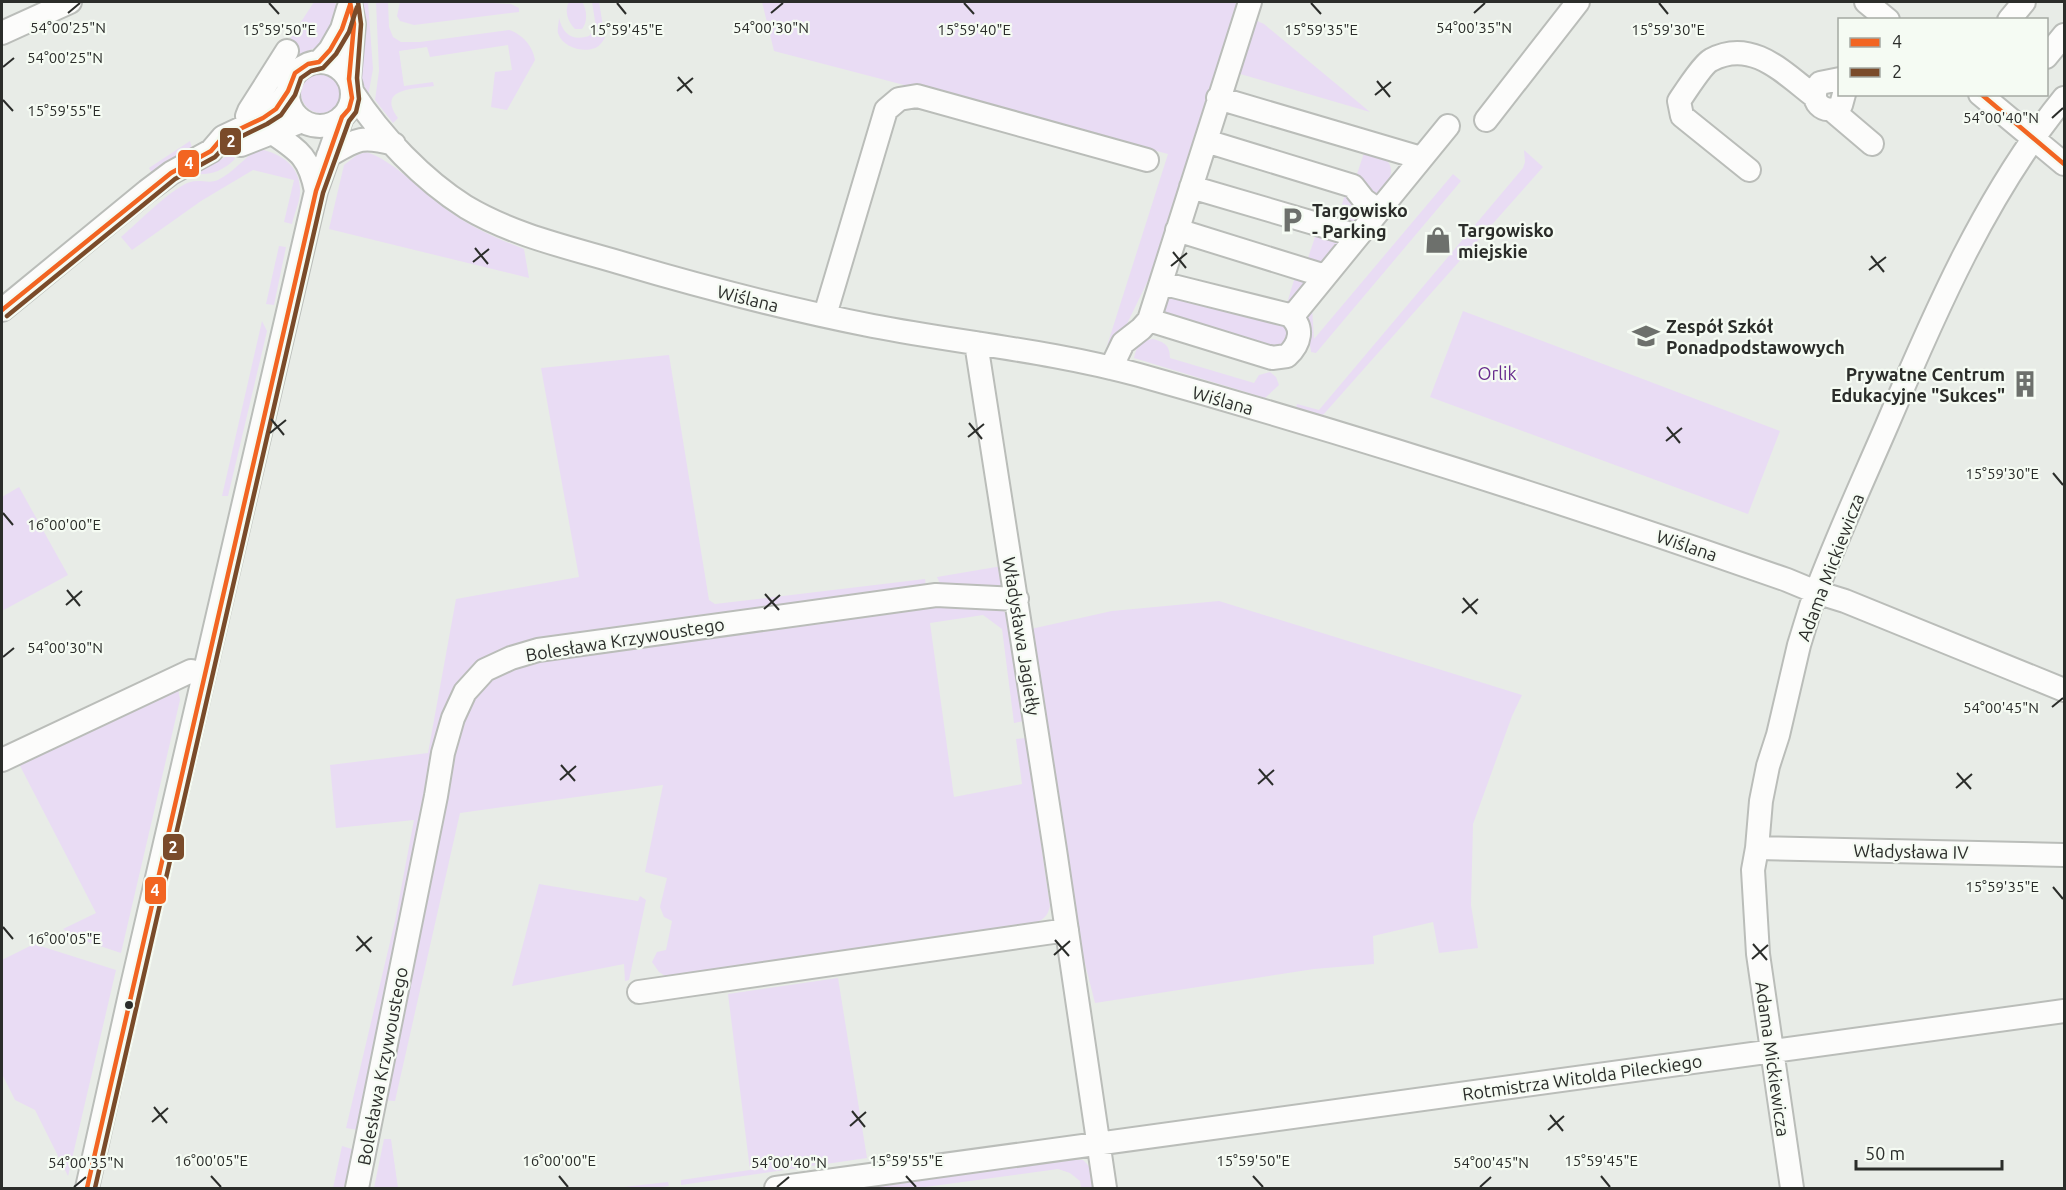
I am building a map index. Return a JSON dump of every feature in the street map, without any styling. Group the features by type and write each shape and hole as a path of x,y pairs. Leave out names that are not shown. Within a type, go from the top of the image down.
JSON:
{"street":[{"path":"2,33 70,2"},
{"path":"1111,368 1123,344 1149,320 1250,2"},
{"path":"1486,120 1578,2"},
{"path":"1866,2 1886,18"},
{"path":"2011,18 2024,2"},
{"path":"319,62 330,50 338,36 350,3"},
{"path":"87,1188 204,674 322,172 342,117 351,104 354,24 350,3"},
{"path":"2048,55 2064,35"},
{"path":"287,51 247,116 259,132 295,148 305,159 313,175 322,172 350,143 370,138 389,140"},
{"path":"1749,170 1683,116 1679,100 1709,60 1735,52 1750,53 1767,60 1830,100"},
{"path":"259,132 264,118 276,109 288,91 290,82 298,71 308,64 319,62 336,65 344,72 351,86"},
{"path":"1838,79 1820,83 1817,87 1872,144"},
{"name":"Wiślana","path":"351,86 368,115 389,140 429,178 460,203 513,230 720,291 825,315 1111,368 1400,452 1535,494 1765,572 1856,605 2064,690"},
{"path":"288,91 295,115 307,123 321,143 322,172"},
{"path":"825,315 886,110 899,99 917,96 1147,160"},
{"path":"1982,96 2064,164"},
{"path":"1218,98 1421,158"},
{"name":"Adama Mickiewicza","path":"1792,1188 1758,954 1752,870 1768,766 1778,735 1799,645 1816,592 1908,375 1985,218 2034,139 2064,98"},
{"path":"3,308 147,191 211,151 229,150 259,132 307,123 328,125 342,117"},
{"name":"Wiślana","path":"342,117 363,124 389,140"},
{"path":"1292,317 1448,126"},
{"path":"1206,141 1353,186 1364,200 1378,210"},
{"path":"1191,187 1358,236"},
{"path":"1177,230 1325,276"},
{"path":"1149,320 1269,357 1278,358 1289,353 1298,342 1299,326 1292,317 1282,312 1161,283"},
{"name":"Władysława Jagiełły","path":"976,343 1017,599 1105,1188"},
{"name":"Bolesława Krzywoustego","path":"357,1188 443,753 453,718 465,692 484,670 511,658 538,650 692,627 936,595 1017,599"},
{"path":"2,760 191,671 204,674"},
{"name":"Władysława IV","path":"1757,848 2064,855"},
{"path":"639,992 1067,930"},
{"name":"Rotmistrza Witolda Pileckiego","path":"1100,1145 2064,1011"},
{"path":"776,1188 1100,1145"}],"green space":[{"path":"314,2 336,2 334,22 319,46 296,56 285,67 270,106 286,45"},
{"path":"362,2 368,2 373,69 367,102 364,85 358,71"},
{"path":"376,2 388,2 389,27 393,37 401,42 420,42 509,30 522,38 532,50 535,60 507,110 491,107 495,72 512,70 508,45 430,57 427,47 399,51 404,86 433,82 434,86 408,90 394,95 392,108 398,118 393,123 375,100 379,71"},
{"path":"400,2 511,4 519,8 519,12 414,25 400,21 397,16"},
{"path":"569,2 582,2 584,5 586,19 582,29 575,29 570,23 567,13"},
{"path":"592,2 599,2 605,38 595,48 585,50 574,48 560,38 559,18 563,29 570,35 578,38 589,36 596,27"},
{"path":"762,2 1240,2 1155,266 1125,328 1119,331 1109,348 1106,349 1168,154 774,51"},
{"path":"1255,20 1264,24 1370,112 1237,73"},
{"path":"321,73 329,74 335,79 340,85 340,101 335,107 329,112 321,113 313,112 307,107 302,101 301,93 302,85 307,79 313,74"},
{"path":"190,141 192,148 156,173 152,173 149,168"},
{"path":"258,149 288,162 297,175 300,196 292,224 284,222 294,180 253,170 201,201 132,250 121,237 182,186 194,181 218,180"},
{"path":"1365,150 1384,158 1391,169 1388,182 1378,198 1356,177"},
{"path":"1524,150 1543,167 1323,415 1296,408 1297,404 1319,410 1523,168"},
{"path":"366,152 386,161 448,211 468,224 524,249 529,278 329,229 344,165 357,155"},
{"path":"233,153 235,159 220,170 193,174"},
{"path":"1453,174 1461,181 1316,353 1311,352 1310,345 1303,343 1307,316 1312,307 1314,339"},
{"path":"1345,194 1366,211 1354,226 1337,222"},
{"path":"1316,234 1342,241 1320,266 1307,261"},
{"path":"279,246 286,247 274,305 266,304"},
{"path":"1295,277 1308,281 1287,303"},
{"path":"1173,293 1284,322 1291,330 1281,350 1165,314 1168,297"},
{"name":"Orlik","path":"1463,311 1780,431 1748,514 1430,397"},
{"path":"262,321 267,331 228,496 222,496"},
{"path":"1153,339 1166,345 1170,358 1254,383 1259,375 1270,372 1276,377 1279,385 1265,398 1134,358 1140,345"},
{"path":"669,355 709,600 715,604 925,579 926,587 712,618 469,676 358,1130 346,1128 395,921 414,820 336,828 330,765 428,753 456,599 579,577 541,368"},
{"path":"19,487 68,575 2,611 2,497"},
{"path":"1002,566 1005,582 1002,589 940,584 937,577"},
{"path":"1219,601 1522,695 1512,716 1473,824 1471,905 1478,948 1439,953 1433,922 1373,936 1374,964 1314,969 1095,1003 1082,952 1031,629 1112,611"},
{"path":"924,603 1000,607 1008,616 1024,721 1014,723 1002,629 983,615 930,623 954,797 1022,784 1016,739 1026,738 1050,906 1043,918 1036,922 1022,924 1022,929 667,977 659,972 652,962 657,952 666,950 672,921 664,917 660,907 667,878 645,872 663,785 460,813 395,1101 382,1100 447,755 474,691 509,665"},
{"path":"178,688 180,700 121,953 82,940 63,929 96,913 17,760"},
{"path":"539,884 638,901 640,896 646,900 629,980 625,981 624,964 512,986"},
{"path":"34,944 116,970 68,1176 35,1110 15,1100 2,1074 2,960"},
{"path":"838,978 867,1158 681,1185 681,1180 750,1170 728,994"},
{"path":"384,1139 391,1139 398,1188 374,1188"},
{"path":"342,1146 355,1150 346,1188 333,1188"},
{"path":"1083,1160 1089,1166 1095,1188 1081,1188 1080,1181 1070,1173 1058,1169 918,1188 846,1188"},
{"path":"668,1182 669,1186 653,1188 615,1188"}],"transit line":[{"name":"4","path":"87,1188 316,191 342,117 349,109 352,98 349,79 354,24 350,2"},
{"name":"2","path":"95,1188 323,193 349,121 356,112 359,99 357,78 361,24 358,2"},
{"name":"4","path":"2,310 171,173 211,151 223,137 263,118 276,109 288,91 295,73 308,64 319,62 330,50 342,29 350,5"},
{"name":"2","path":"7,316 175,179 215,157 228,143 281,115 295,95 301,78 311,71 323,68 336,54 349,32 357,7"},
{"name":"4","path":"1983,96 2064,164"}],"place":[{"name":"Targowisko - Parking","path":"1292,220"},
{"name":"Targowisko miejskie","path":"1438,240"},
{"name":"Zespół Szkół Ponadpodstawowych","path":"1646,336"},
{"name":"Prywatne Centrum Edukacyjne \"Sukces\"","path":"2025,384"}]}
